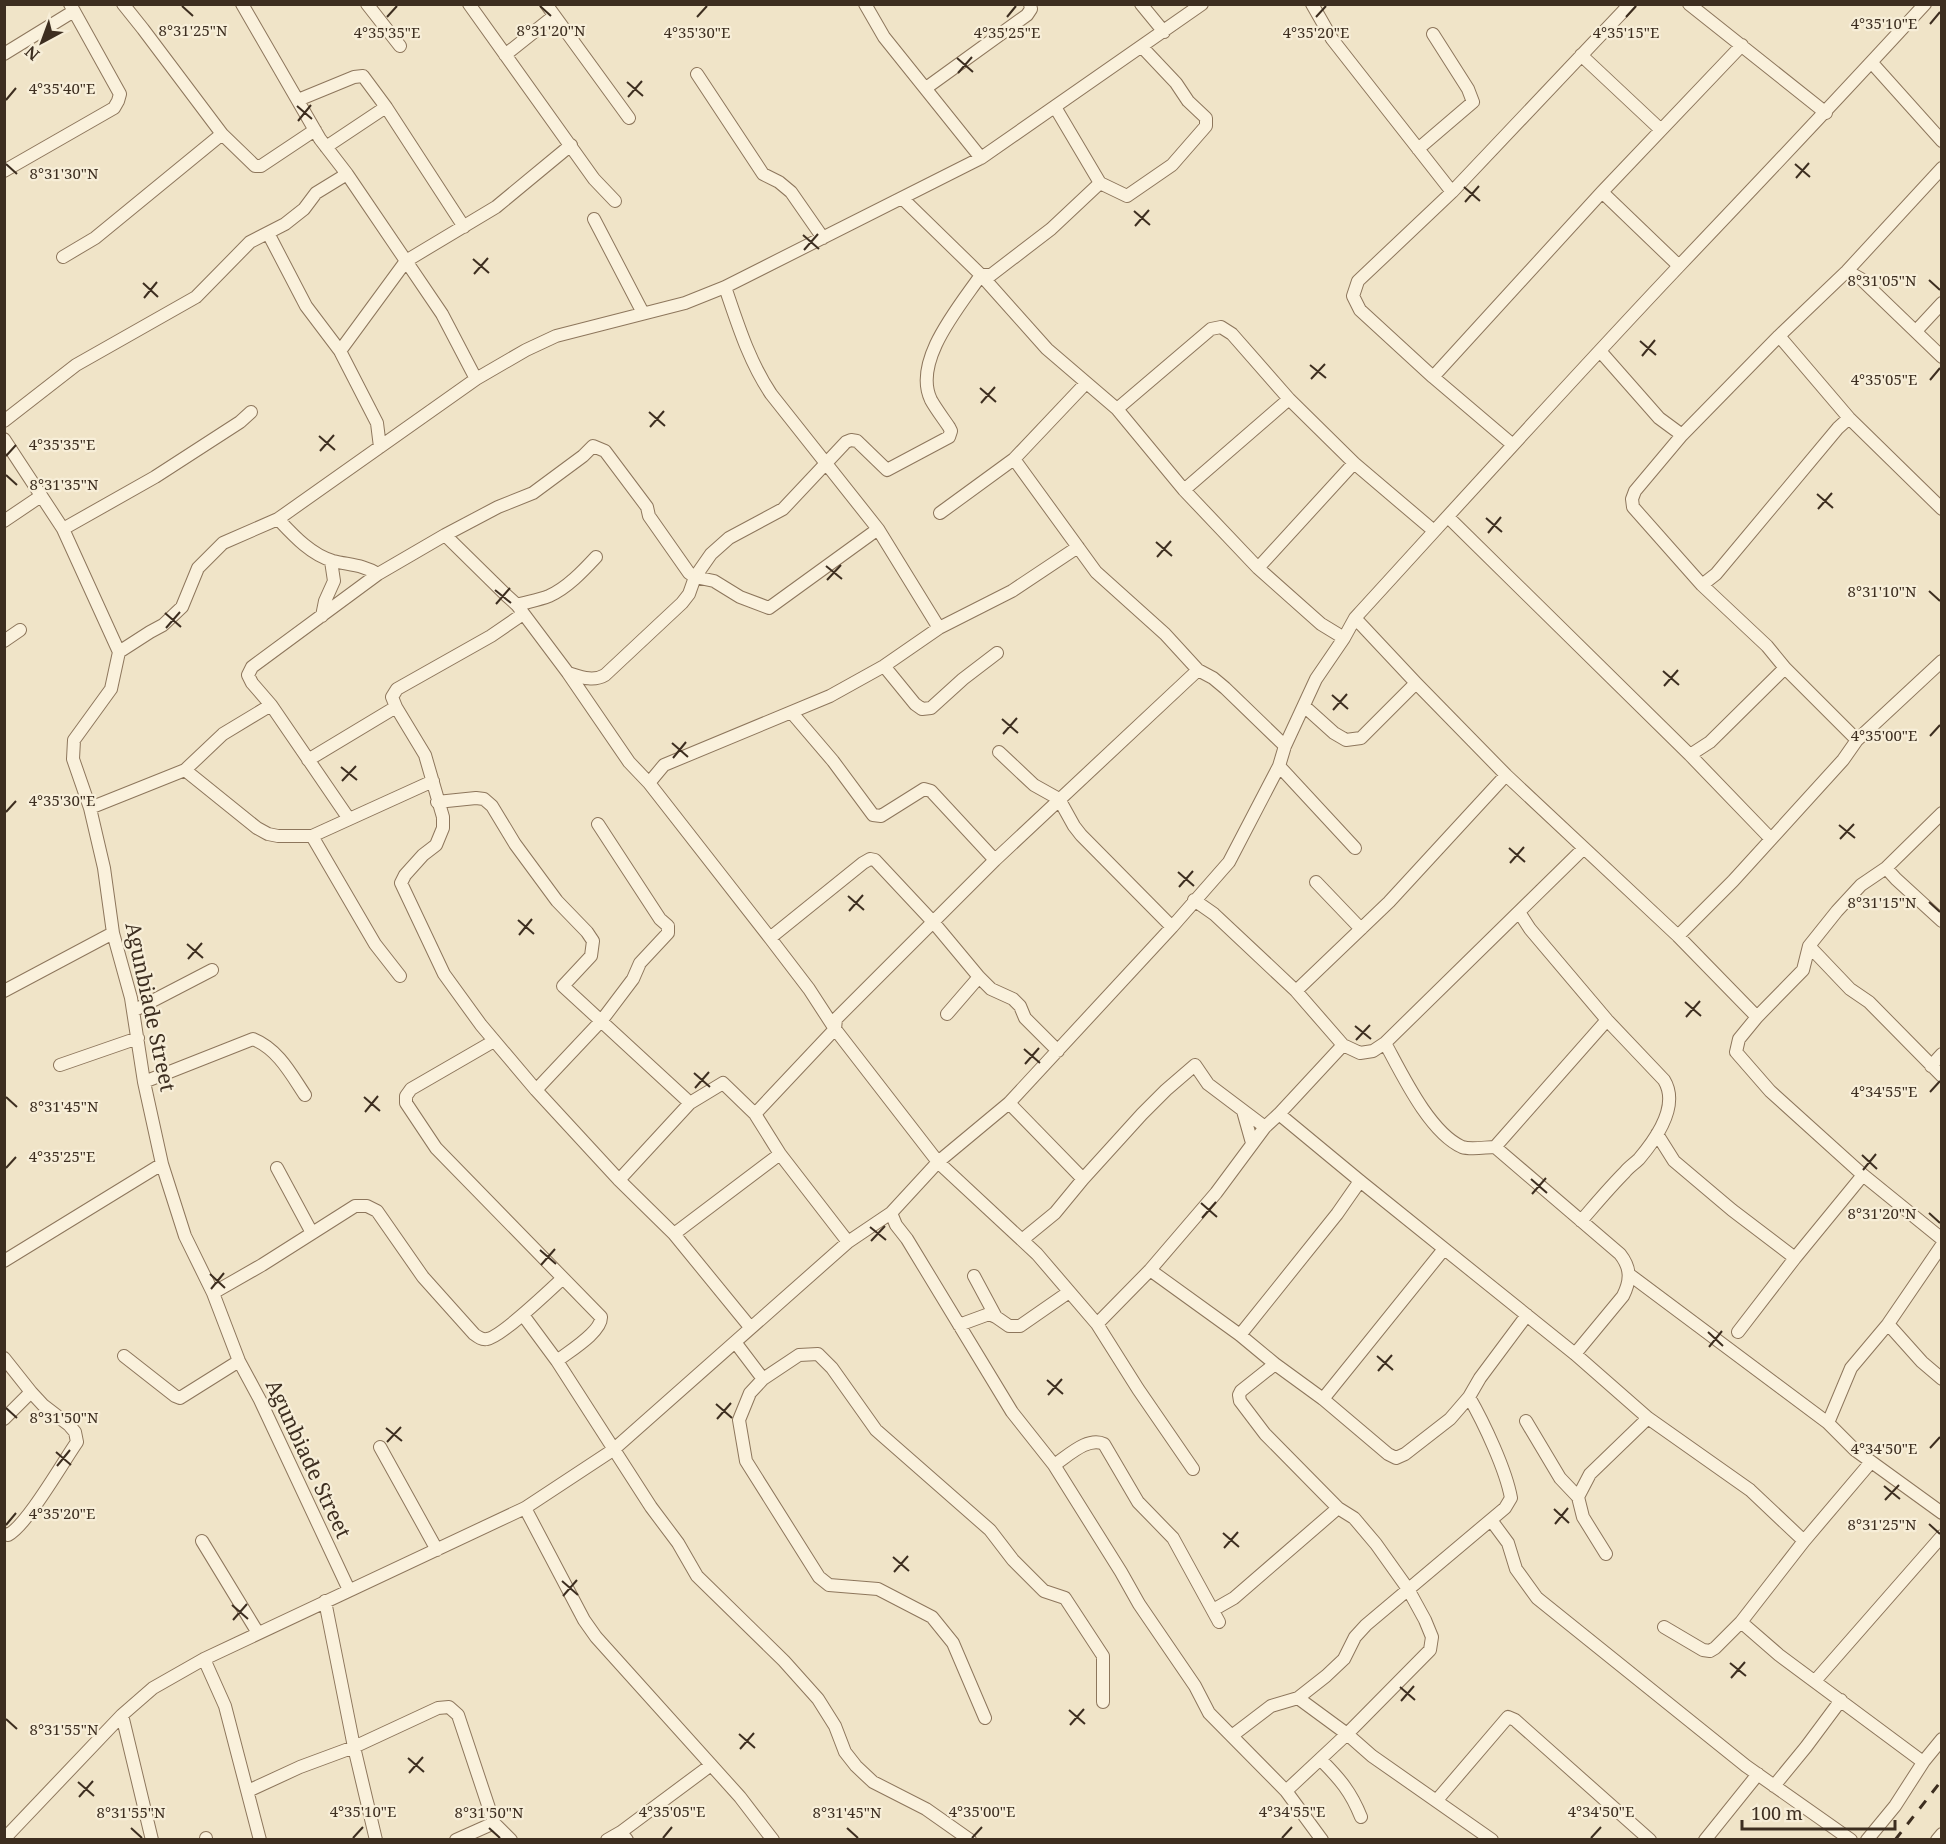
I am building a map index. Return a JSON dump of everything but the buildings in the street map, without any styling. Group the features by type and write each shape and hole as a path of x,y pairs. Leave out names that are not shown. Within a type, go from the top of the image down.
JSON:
{"street":[{"path":"123,4 222,134 255,165 261,166 315,130"},
{"path":"242,4 315,130 442,314 476,379"},
{"path":"367,4 400,46"},
{"path":"469,4 594,179 615,201"},
{"path":"865,4 884,37 981,158"},
{"path":"926,88 1027,15 1031,9 1030,4"},
{"path":"1142,4 1164,32"},
{"path":"4,439 63,529 119,652 163,625 182,607 198,568 223,543 278,519 476,379 526,350 556,336 685,303 725,287 981,158 1202,4"},
{"path":"1311,4 1332,39 1452,192"},
{"path":"1513,445 1433,377 1360,310 1353,296 1358,281 1452,192 1630,4"},
{"path":"1689,4 1826,113"},
{"path":"4,1839 122,1714 153,1688 204,1659 525,1508 613,1450 848,1242 891,1213 938,1162 1009,1104 1229,862 1279,766 1285,746 1316,680 1355,618 1600,351 1826,113 1925,4"},
{"path":"546,5 629,118"},
{"path":"4,54 72,8 120,94 114,108 4,171"},
{"path":"505,55 554,16"},
{"path":"1418,149 1473,102 1468,89 1433,34"},
{"path":"1433,377 1602,192 1742,45"},
{"path":"1055,107 1100,183 1126,196 1172,165 1206,126 1206,118 1142,47"},
{"path":"1581,55 1661,130"},
{"path":"1872,63 1941,141"},
{"path":"697,74 763,174 779,182 791,192 823,238"},
{"path":"298,100 354,76 363,76 386,107 464,227"},
{"path":"326,147 386,107"},
{"path":"63,257 95,238 222,134"},
{"path":"340,351 406,261 496,207 571,145"},
{"path":"1857,741 1785,668 1767,646 1702,585 1633,507 1632,499 1635,491 1683,435 1779,336 1851,267 1941,168"},
{"path":"4,421 76,364 196,297 250,242 285,224 304,209 316,193 347,174"},
{"path":"981,275 991,275 1052,229 1100,183"},
{"path":"1602,192 1679,266"},
{"path":"902,198 981,275 1047,349 1117,409 1184,490 1258,568 1321,624 1344,638"},
{"path":"594,219 643,313"},
{"path":"268,233 306,306 340,351 377,423 380,447"},
{"path":"1851,267 1941,357"},
{"path":"568,673 591,679 600,679 606,675 682,603 689,594 695,577 711,554 729,538 783,509 846,442 857,441 887,470 949,437 951,432 949,427 930,399 926,382 927,367 941,335 981,275"},
{"path":"725,287 758,374 771,394 878,529 939,628"},
{"path":"1916,331 1941,303"},
{"path":"1117,409 1211,330 1221,327 1232,334 1289,399 1354,463 1434,531"},
{"path":"1779,336 1849,418 1941,509"},
{"path":"1600,351 1659,418 1683,435"},
{"path":"940,513 1014,459 1086,383"},
{"path":"1184,490 1289,399"},
{"path":"63,529 155,477 240,422 251,412"},
{"path":"1702,585 1716,574 1838,428 1849,418"},
{"path":"349,819 271,705 252,683 248,675 252,667 378,574 498,507 533,493 593,446 604,451 647,507 649,516 681,562 695,577 714,581 740,597 769,608 878,529"},
{"path":"1014,459 1096,572 1165,634 1198,670 1225,688 1285,746"},
{"path":"1258,568 1354,463"},
{"path":"4,521 41,496"},
{"path":"1448,517 1690,755 1771,839"},
{"path":"278,519 299,542 331,561 368,567 378,574"},
{"path":"445,535 520,609 568,673 629,762 649,783 770,938 809,989 835,1029 938,1162 1037,1254 1097,1324 1193,1469"},
{"path":"649,783 664,765 830,696 884,666 939,628 1012,591 1078,548"},
{"path":"596,557 561,589 520,609 491,636 397,689 392,697 425,754 443,817 443,828 436,845 423,855 401,883 444,974 471,1012 536,1090 619,1180 674,1234 750,1327"},
{"path":"322,616 325,601 334,581 331,561"},
{"path":"1355,618 1506,775 1678,936 1757,1017"},
{"path":"4,642 20,630"},
{"name":"Agunbiade Street","path":"119,652 111,689 74,740 73,759 90,808 105,868 113,933 133,1011 144,1082 162,1164 185,1236 213,1293 239,1361 260,1400 349,1590"},
{"path":"884,666 915,704 922,709 931,708 997,652"},
{"path":"1678,936 1733,881 1843,760 1857,741 1941,661"},
{"path":"1690,755 1710,742 1785,668"},
{"path":"755,1114 835,1029 836,1020 995,860 1198,670"},
{"path":"1304,706 1334,733 1346,740 1361,738 1416,683"},
{"path":"90,808 185,770 223,734 271,705"},
{"path":"308,760 396,707"},
{"path":"792,713 834,761 873,815 881,816 924,789 931,791 995,860"},
{"path":"999,752 1034,785 1059,799 1081,835 1172,927"},
{"path":"1279,766 1355,848"},
{"path":"185,770 257,828 278,836 312,836 433,781"},
{"path":"1296,991 1389,902 1506,775"},
{"path":"437,802 476,798 484,799 492,806 515,844 557,902 593,941 591,956 563,986 690,1103"},
{"path":"1941,813 1886,868 1861,885 1837,911 1809,946 1803,970 1739,1039 1736,1052 1770,1091 1863,1174 1941,1239"},
{"path":"536,1090 602,1020 633,979 640,963 668,933 668,926 660,919 598,824"},
{"path":"312,836 375,944 400,976"},
{"path":"1194,900 1214,914 1296,991 1343,1045 1360,1053 1372,1051 1385,1043 1584,848"},
{"path":"770,938 870,859 875,860 934,922 980,977 992,988 1013,999 1020,1006 1026,1018 1058,1051"},
{"path":"1886,868 1941,921"},
{"path":"1316,882 1361,929"},
{"path":"1519,912 1530,929 1607,1020 1669,1088 1669,1110 1657,1134 1638,1160 1626,1170 1581,1221"},
{"path":"4,991 113,933"},
{"path":"1809,946 1850,989 1869,1002 1941,1076"},
{"path":"133,1011 212,970"},
{"path":"947,1014 980,977"},
{"path":"1495,1147 1607,1020"},
{"path":"60,1065 138,1038"},
{"path":"144,1082 253,1039 268,1046 282,1061 305,1095"},
{"path":"494,1041 411,1089 406,1096 406,1103 436,1148 601,1317 596,1330 557,1361"},
{"path":"1385,1043 1415,1097 1440,1130 1464,1148 1495,1147 1620,1254 1627,1263 1630,1275 1628,1287 1623,1296 1575,1354"},
{"path":"1097,1324 1150,1269 1216,1193 1264,1126 1279,1114 1343,1045"},
{"path":"1931,1066 1941,1054"},
{"path":"1022,1240 1055,1213 1147,1109 1195,1065 1208,1084 1264,1126"},
{"path":"619,1180 690,1103 723,1083 755,1114 780,1154 848,1242"},
{"path":"1009,1104 1083,1179"},
{"path":"1243,1111 1252,1143"},
{"path":"1279,1114 1575,1354 1648,1418 1750,1490 1804,1541"},
{"path":"1657,1134 1674,1161 1732,1210 1795,1258"},
{"path":"674,1234 780,1154"},
{"path":"4,1262 162,1164"},
{"path":"277,1168 312,1233"},
{"path":"1738,1332 1863,1174"},
{"path":"1240,1335 1337,1214 1360,1181"},
{"path":"213,1293 355,1206 367,1206 377,1211 423,1277 474,1334 481,1338 489,1339 522,1315 562,1279"},
{"path":"891,1213 896,1225 907,1239 1012,1412 1054,1465 1139,1605 1195,1686 1209,1713 1286,1791 1322,1839"},
{"path":"1828,1423 1851,1368 1888,1324 1941,1245"},
{"path":"1323,1399 1444,1249"},
{"path":"1150,1269 1240,1335 1323,1399 1388,1454 1396,1458 1405,1454 1450,1419 1469,1397 1480,1378 1527,1316"},
{"path":"1630,1275 1828,1423 1855,1450 1941,1513"},
{"path":"974,1276 996,1317"},
{"path":"960,1325 989,1314 1009,1326 1020,1326 1069,1292"},
{"path":"522,1315 557,1361 613,1450 678,1543 697,1576 784,1661 818,1699 835,1726 845,1752 856,1766 873,1782 926,1809 970,1839"},
{"path":"1888,1324 1922,1362 1941,1379"},
{"path":"735,1342 763,1379"},
{"path":"986,1718 952,1643 932,1617 878,1589 829,1585 819,1577 746,1461 739,1420 750,1393 763,1379 799,1355 818,1354 832,1368 876,1430 990,1530 1013,1560 1044,1591 1065,1598 1103,1656 1103,1702"},
{"path":"124,1356 180,1398 239,1361"},
{"path":"4,1358 43,1405 75,1432 77,1442 21,1524 14,1532 4,1534"},
{"path":"1275,1364 1241,1391 1240,1401 1265,1434 1338,1508 1354,1518 1362,1527 1408,1589 1432,1637 1431,1650 1321,1760 1286,1791"},
{"path":"4,1419 31,1392"},
{"path":"1233,1735 1271,1706 1298,1698 1344,1659 1354,1636 1505,1508 1511,1498 1505,1477 1481,1419 1469,1397"},
{"path":"1578,1497 1590,1474 1648,1418"},
{"path":"1526,1420 1560,1478 1578,1497 1583,1517 1606,1554"},
{"path":"1054,1465 1090,1442 1104,1444 1138,1502 1173,1538 1216,1616 1338,1508"},
{"path":"380,1447 437,1550"},
{"path":"1664,1627 1710,1652 1741,1622 1804,1541 1871,1462"},
{"path":"525,1508 584,1620 596,1637 740,1797 773,1839"},
{"path":"1491,1520 1508,1543 1516,1569 1537,1598 1758,1774 1851,1839"},
{"path":"1815,1681 1941,1536"},
{"path":"202,1541 258,1634"},
{"path":"325,1601 354,1747 376,1839"},
{"path":"1741,1622 1779,1655 1923,1762"},
{"path":"204,1659 225,1706 260,1839"},
{"path":"1298,1698 1347,1734 1372,1756 1492,1839"},
{"path":"1774,1786 1841,1700"},
{"path":"248,1791 300,1767 354,1747 438,1708 449,1707 458,1715 494,1823 511,1839"},
{"path":"122,1714 152,1839"},
{"path":"1437,1800 1508,1717 1515,1720 1650,1839"},
{"path":"1867,1839 1894,1806 1941,1739"},
{"path":"1321,1760 1352,1796 1361,1817"},
{"path":"608,1839 624,1836 711,1765"},
{"path":"1704,1839 1758,1774"},
{"path":"456,1839 494,1823"},
{"path":"1937,1839 1941,1834"}],"railway":[{"path":"1895,1840 1942,1780"}]}
